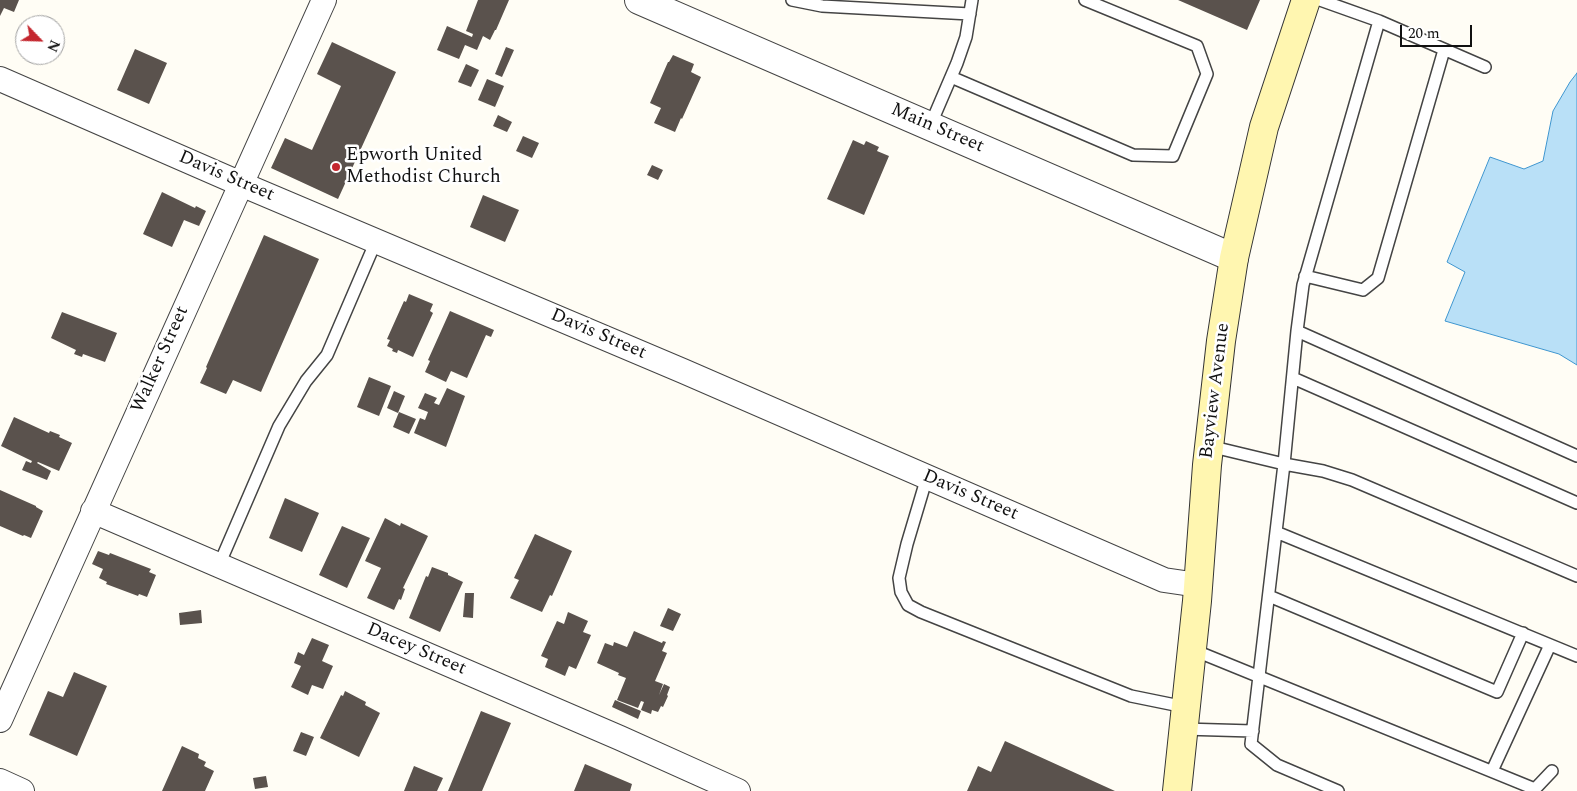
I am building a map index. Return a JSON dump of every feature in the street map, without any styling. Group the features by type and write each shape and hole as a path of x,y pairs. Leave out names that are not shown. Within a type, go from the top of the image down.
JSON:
{"main road":[{"name":"Bayview Avenue","path":"1177,791 1198,585 1209,446 1221,342 1234,258 1264,127 1306,0"}],"street":[{"name":"Walker Street","path":"0,720 324,0"},
{"name":"Main Street","path":"639,0 1234,258"},
{"name":"Davis Street","path":"0,79 241,184 683,371 1164,580 1198,585"},
{"name":"Dacey Street","path":"93,511 611,734 738,791"},
{"path":"0,782 22,791"}],"lane":[{"path":"792,0 822,6 970,14"},
{"path":"881,0 891,10"},
{"path":"930,126 966,37 972,0"},
{"path":"951,77 1132,155 1173,156 1207,74 1198,46 1085,0"},
{"path":"1320,0 1379,22 1485,68"},
{"path":"1338,791 1277,765 1251,744 1303,284 1379,22"},
{"path":"1306,276 1364,290 1378,278 1444,50"},
{"path":"219,565 279,426 306,381 327,355 376,241"},
{"path":"1297,331 1577,456"},
{"path":"1293,378 1577,502"},
{"path":"1209,446 1284,464 1323,471 1352,480 1577,576"},
{"path":"927,477 899,578 901,592 908,605 921,612 1184,718 1252,731"},
{"path":"1276,532 1577,656"},
{"path":"1269,596 1497,692 1523,633"},
{"path":"1492,772 1550,645"},
{"path":"1192,649 1534,790 1552,771"}],"water":[{"path":"1577,73 1577,365 1559,354 1445,321 1465,272 1447,262 1490,157 1524,169 1543,161 1553,111"}],"building":[{"path":"0,0 19,0 14,12 4,8 0,16"},
{"path":"478,0 509,0 490,40 483,36 477,50 465,45 459,59 437,50 447,26 472,37 473,34 466,31"},
{"path":"1178,0 1260,0 1247,30"},
{"path":"332,42 396,72 338,199 271,168 285,138 312,150 341,86 317,74"},
{"path":"506,47 514,50 502,77 495,74"},
{"path":"135,49 167,63 149,104 117,90"},
{"path":"673,55 694,64 691,72 701,77 675,132 654,123 661,108 650,103"},
{"path":"466,64 479,70 471,87 458,82"},
{"path":"487,79 504,86 495,107 478,100"},
{"path":"498,115 512,122 507,132 493,126"},
{"path":"523,136 539,143 532,158 516,151"},
{"path":"853,140 864,145 866,141 879,147 877,151 889,156 864,215 827,199"},
{"path":"652,165 663,170 658,180 647,175"},
{"path":"162,192 195,208 196,206 206,211 199,226 184,220 172,247 143,234"},
{"path":"483,195 519,210 505,242 470,227"},
{"path":"264,235 319,259 261,392 233,380 226,394 200,383"},
{"path":"409,294 433,304 430,311 433,313 413,357 398,350 397,353 392,351 393,349 387,346 390,340 387,339"},
{"path":"450,311 494,330 491,337 486,335 467,378 451,371 446,382 425,372 430,361 428,360"},
{"path":"62,312 117,333 105,362 83,354 82,357 74,354 76,350 51,338"},
{"path":"369,377 391,386 379,416 357,407"},
{"path":"447,388 465,396 446,447 414,433 420,418 425,420 428,412 418,408 425,393 437,398 434,403 439,405"},
{"path":"394,391 405,396 398,413 387,408"},
{"path":"399,412 416,419 409,434 393,427"},
{"path":"14,417 49,433 50,431 60,435 59,437 72,443 59,471 37,463 51,471 47,480 22,470 26,461 31,463 32,461 1,446"},
{"path":"0,490 43,511 31,538 0,526"},
{"path":"285,498 319,513 302,552 269,538"},
{"path":"385,518 400,526 401,523 428,536 403,588 405,589 401,600 399,599 394,610 367,598 381,568 365,561"},
{"path":"342,526 370,538 347,588 319,575"},
{"path":"535,534 572,551 552,596 550,595 542,612 510,598 519,580 514,578"},
{"path":"98,551 109,555 110,553 151,569 149,572 156,575 147,597 139,594 138,596 106,584 107,582 99,578 103,569 92,564"},
{"path":"432,567 448,573 448,575 463,582 440,632 409,618 426,576 428,577"},
{"path":"465,593 474,593 473,618 463,617"},
{"path":"668,608 681,614 673,631 660,626"},
{"path":"201,610 202,623 180,625 179,613"},
{"path":"568,612 588,621 583,632 591,635 576,669 569,666 565,676 545,667 548,659 541,656 557,621 564,624"},
{"path":"634,631 662,643 663,641 666,642 662,651 667,653 655,681 663,684 659,695 664,684 670,687 663,707 661,706 658,712 652,710 651,714 641,710 644,702 641,701 638,708 617,700 626,678 597,663 605,643 613,646 614,642 627,647"},
{"path":"312,638 329,645 322,661 333,666 323,689 312,685 308,695 291,687 301,666 294,663 298,652 304,655"},
{"path":"74,672 107,686 77,756 29,735 48,691 63,697"},
{"path":"345,691 366,702 365,705 380,713 359,757 320,738 341,695 343,696"},
{"path":"615,700 641,711 638,719 612,707"},
{"path":"481,711 511,723 482,791 448,791"},
{"path":"301,732 314,737 306,756 293,751"},
{"path":"1005,741 1115,791 967,791 978,766 991,772"},
{"path":"182,746 199,754 198,758 206,762 204,766 214,771 205,791 162,791"},
{"path":"585,764 632,784 630,791 574,791"},
{"path":"414,766 443,778 437,791 404,791"},
{"path":"266,776 268,787 255,789 253,778"}],"place":[{"name":"Epworth United Methodist Church","path":"336,167"}]}
